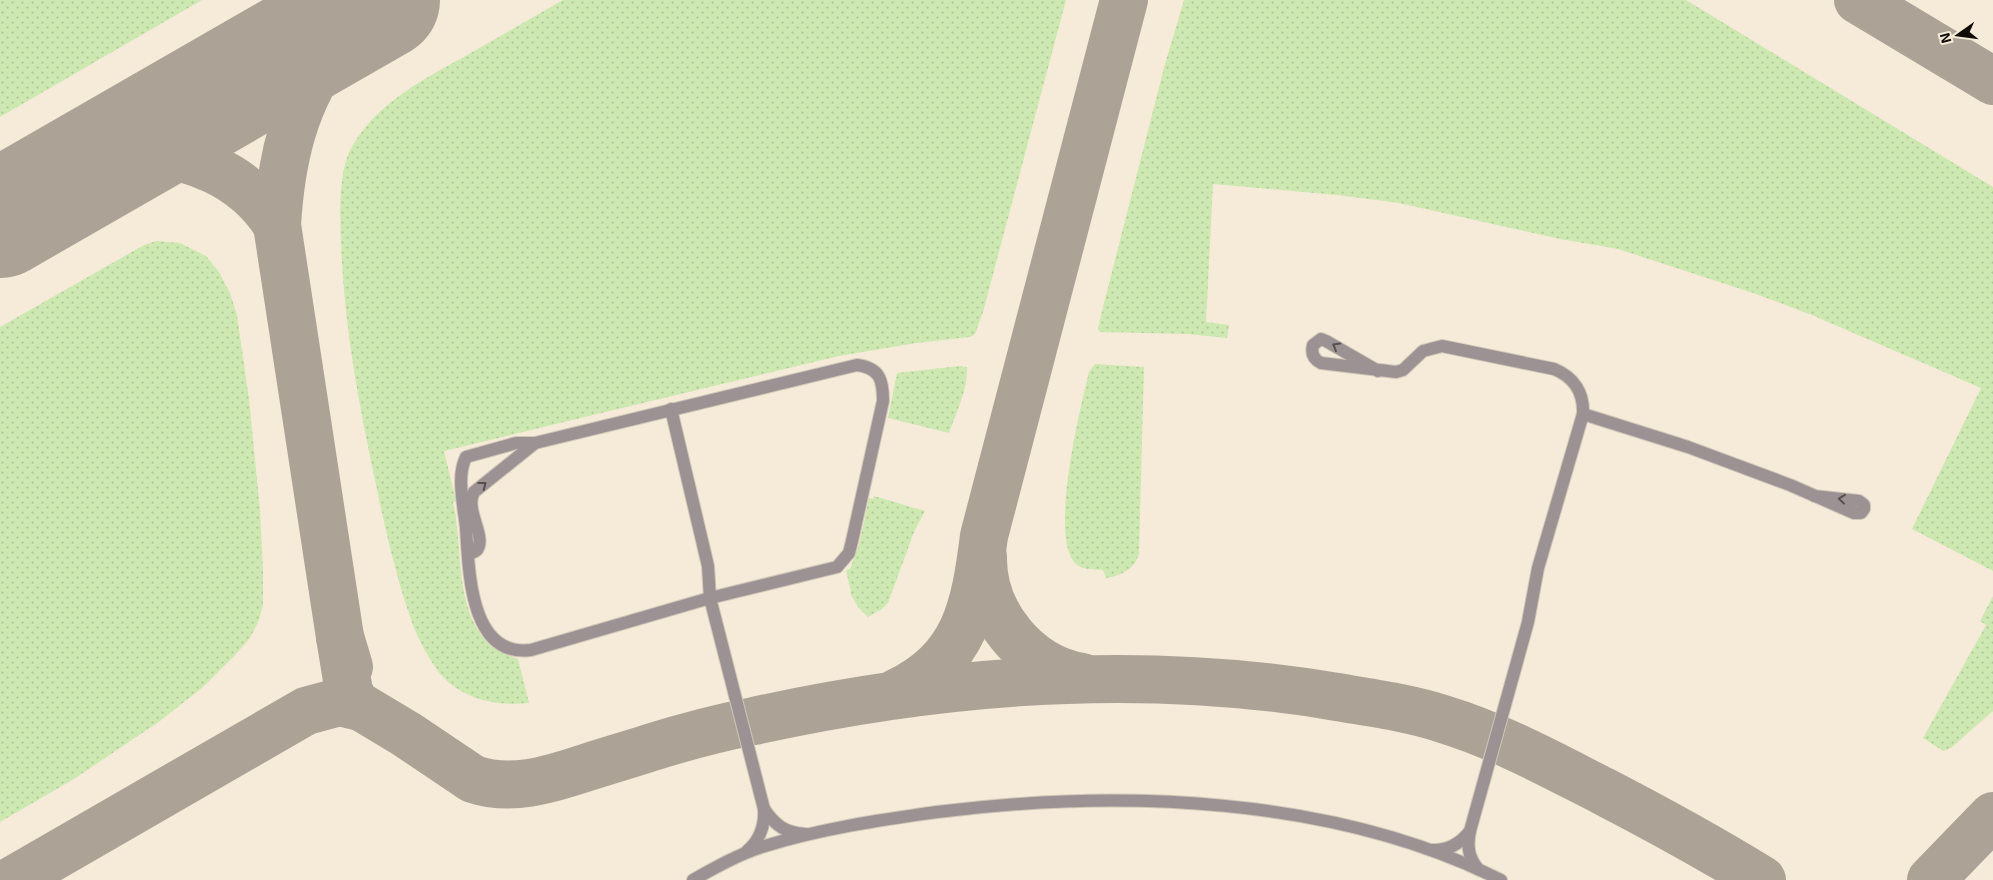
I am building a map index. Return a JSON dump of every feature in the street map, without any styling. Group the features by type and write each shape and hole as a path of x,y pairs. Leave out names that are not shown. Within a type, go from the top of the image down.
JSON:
{"lane":[{"path":"1378,371 1396,372 1403,370 1423,351 1442,346 1451,347 1563,372 1577,386 1584,404 1583,414 1538,568 1528,622 1467,842 1472,862 1478,869"},
{"path":"858,365 867,366 875,371 880,377 883,387 883,400 852,541 849,553 844,560 838,567 710,598 531,650 518,650 497,642 482,624 470,582 462,485 462,466 466,456 516,443 535,444 671,409 858,365"},
{"path":"671,409 708,566 710,598 764,810 763,829 753,846 743,854"},
{"path":"1583,414 1688,447 1814,496"},
{"path":"468,547 474,552 480,543 471,504 471,497 474,492 535,444"},
{"path":"693,880 743,854 765,846 812,835 909,816 975,808 1058,802 1207,805 1285,814 1332,822 1381,834 1430,850 1501,880"},
{"path":"764,810 774,823 782,828 799,834 812,835"},
{"path":"1430,850 1438,851 1454,845 1470,831"}],"green space":[{"path":"0,0 202,0 0,117"},
{"path":"563,0 1066,0 983,312 975,334 970,337 916,343 839,356 444,451 456,501 453,502 462,576 470,613 477,629 488,642 506,654 518,659 529,703 506,704 474,697 445,679 423,646 407,607 383,516 353,362 343,273 340,220 342,179 348,155 353,145 364,129 390,103 420,82"},
{"path":"1184,0 1686,0 1993,187 1993,571 1912,529 1981,388 1814,316 1756,294 1618,249 1560,239 1399,203 1337,195 1213,184 1206,322 1229,325 1227,338 1188,334 1100,332 1098,329 1101,315 1165,64"},
{"path":"156,241 180,243 206,256 219,272 230,293 237,315 249,399 260,510 263,605 259,620 250,638 234,656 203,687 160,721 74,779 0,822 0,327 144,245"},
{"path":"1095,364 1144,367 1139,553 1131,567 1117,575 1106,578 1103,570 1084,568 1074,562 1067,547 1065,525 1069,470 1079,413 1089,372"},
{"path":"960,366 967,367 966,384 949,433 888,418 897,373"},
{"path":"874,496 925,511 914,532 888,603 868,617 858,607 850,593 846,570 850,569 859,545 869,498 873,499"},
{"path":"1993,596 1993,711 1951,748 1943,751 1923,738 1986,625 1980,621"}],"taxiway":[{"path":"349,667 340,637 277,225 286,154 292,132 309,88 340,40 384,0"},
{"path":"896,693 920,680 938,665 952,648 963,629 971,608 981,562 984,536 1124,0"},
{"path":"1858,0 1993,81"},
{"path":"78,174 98,166 133,157 154,156 195,162 233,180 250,193 277,225"},
{"path":"983,557 990,599 999,618 1012,635 1026,650 1043,662 1062,672 1082,677"},
{"path":"340,637 349,692 356,704 406,734 473,779 487,783 529,783 714,730 826,707 899,695 972,686 1045,681 1118,679 1191,681 1264,687 1337,697 1391,706 1430,715 1464,726 1525,752 1603,791 1683,834 1762,880"},
{"path":"13,880 306,711 339,702 360,707"},
{"path":"1931,880 1993,816"}],"runway":[{"path":"0,219 381,0"}]}
